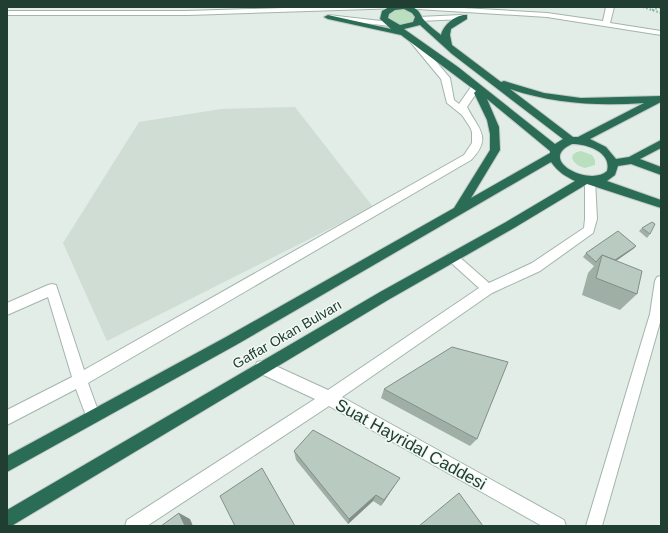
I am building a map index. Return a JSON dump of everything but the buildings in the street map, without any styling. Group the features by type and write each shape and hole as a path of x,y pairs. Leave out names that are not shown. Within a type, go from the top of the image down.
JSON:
{"highway":[{"path":"590,180 604,179 610,175 613,169 613,163 605,150 598,145 576,140 492,79 448,46 419,20 417,13 414,11 404,7 398,7 385,13 384,19 390,24 408,35 476,86 555,152 559,166 565,172 661,204"},
{"path":"328,17 408,35"},
{"path":"448,46 444,38 446,29 453,22 464,17"},
{"path":"390,24 408,27 417,23 419,20"},
{"path":"492,79 529,93 574,102 598,103 661,99"},
{"path":"458,211 484,171 495,150 496,140 493,121 476,86"},
{"path":"555,152 558,146 564,142 576,140 661,99"},
{"path":"613,163 631,160 661,144"},
{"name":"Gaffar Okan Bulvarı","path":"7,464 231,341 458,211 555,152"},
{"path":"631,160 661,171"},
{"name":"Gaffar Okan Bulvarı","path":"7,519 262,367 452,257 590,180"}],"street":[{"path":"7,13 398,7"},
{"path":"404,7 521,13 661,33"},
{"path":"606,24 610,7"},
{"path":"276,10 390,24"},
{"path":"419,20 521,13"},
{"path":"7,418 80,380 462,162 476,149 478,137 475,126 465,113 450,101 447,82 442,73 408,35"},
{"path":"465,113 462,106 476,86"},
{"path":"133,526 329,398 488,289 536,267 589,230 591,219 590,180"},
{"path":"452,257 488,289"},
{"path":"594,526 659,315 661,281"},
{"path":"7,309 52,288 80,380 93,416"},
{"name":"Suat Hayridal Caddesi","path":"262,367 329,398 558,526"}],"path":[{"path":"643,7 661,13"},
{"path":"652,10 661,7"}],"shaded area":[{"path":"295,107 373,207 107,341 63,243 139,122 221,109"}],"green space":[{"path":"400,9 408,11 414,15 414,20 408,24 396,24 387,17 389,13"},
{"path":"581,151 592,155 595,160 595,165 585,168 575,163 572,157 573,155"}]}
